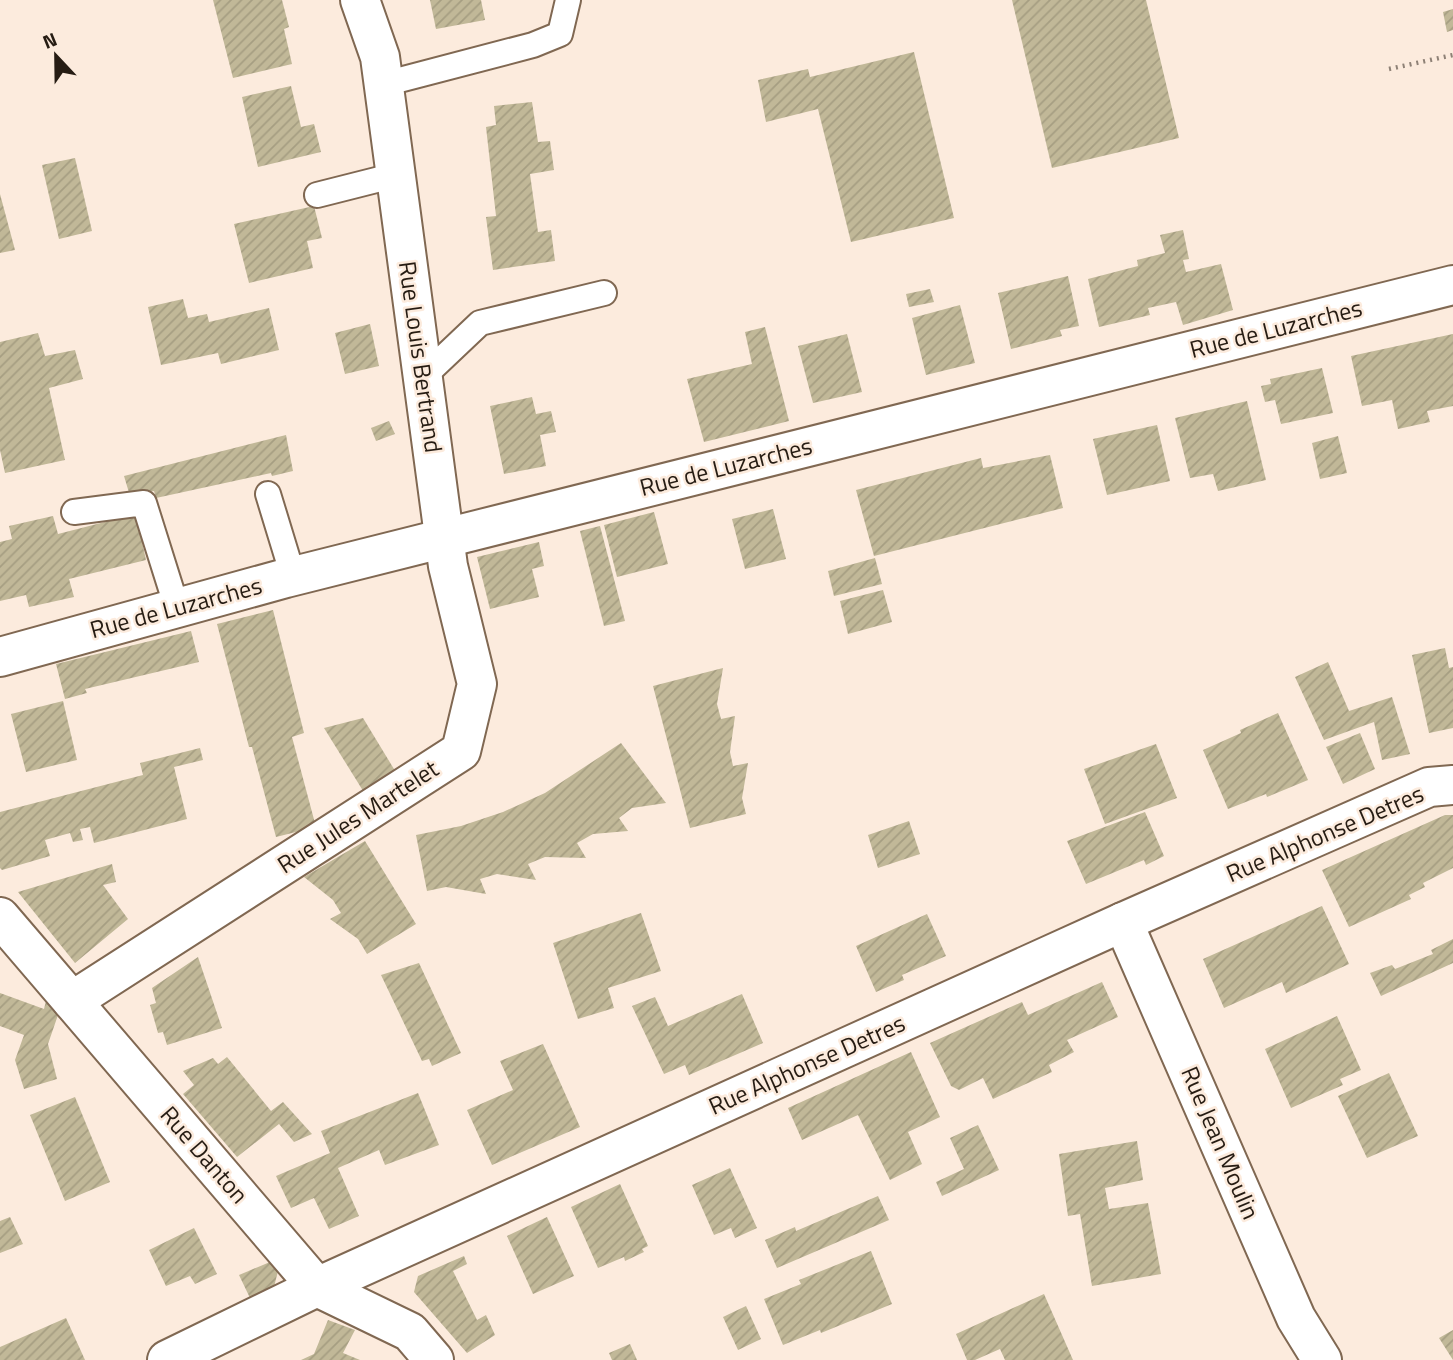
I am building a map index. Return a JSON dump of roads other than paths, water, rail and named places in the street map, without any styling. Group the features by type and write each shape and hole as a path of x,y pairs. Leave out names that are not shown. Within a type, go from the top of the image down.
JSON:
{"street":[{"name":"Rue Louis Bertrand","path":"360,0 380,57 444,538"},
{"name":"Rue de Luzarches","path":"0,657 290,577 1444,287"},
{"name":"Rue Jules Martelet","path":"72,1001 461,751 477,684 448,566 444,538"},
{"name":"Rue Alphonse Detres","path":"167,1360 317,1287 1123,922 1429,787 1453,785"},
{"name":"Rue Danton","path":"0,917 317,1287 410,1332 434,1360"},
{"name":"Rue Jean Moulin","path":"1123,922 1296,1318 1322,1360"}],"lane":[{"path":"384,84 533,45 560,34 568,0"},
{"path":"317,195 396,175"},
{"path":"423,377 480,323 604,293"},
{"path":"268,494 290,577"},
{"path":"74,512 144,503 177,608"}]}
